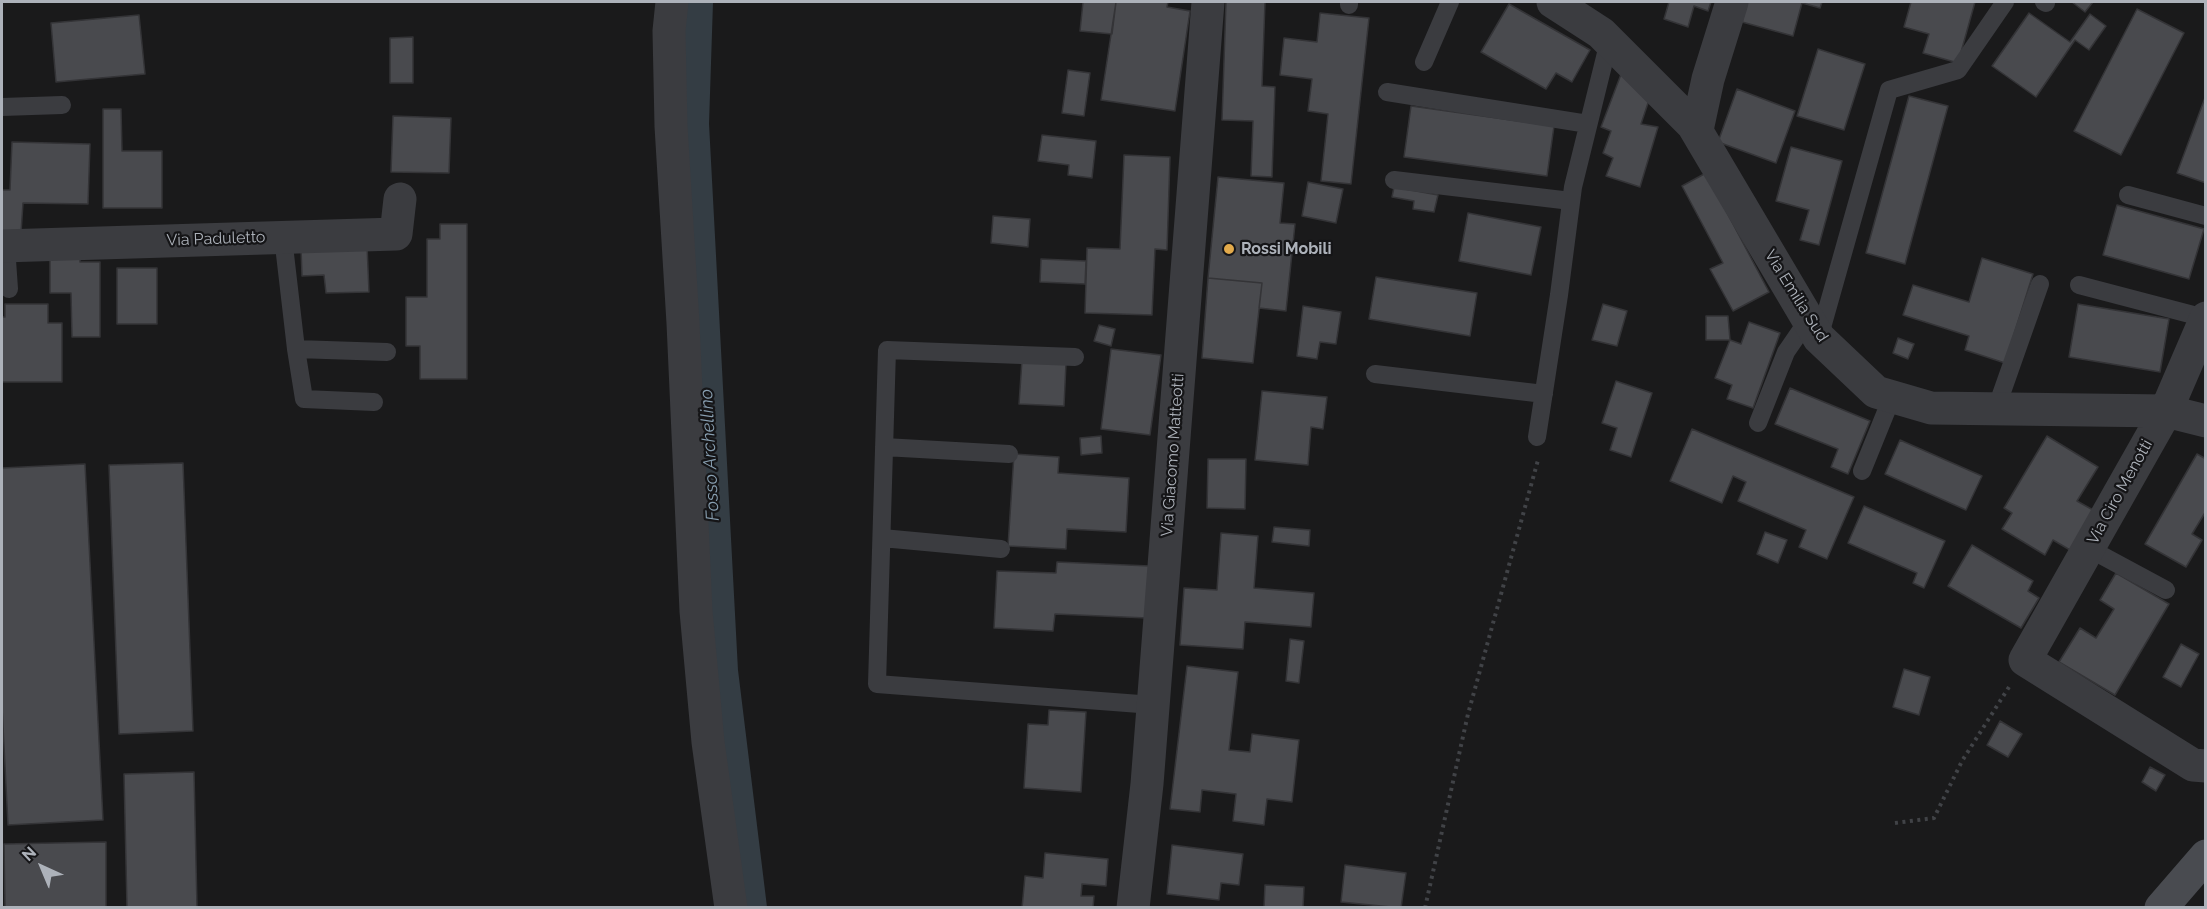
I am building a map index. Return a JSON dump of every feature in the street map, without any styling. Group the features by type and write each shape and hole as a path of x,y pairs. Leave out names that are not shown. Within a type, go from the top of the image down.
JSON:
{"main road":[{"path":"2161,908 2205,856"}],"street":[{"path":"672,2 669,31 671,126 683,323 696,611 708,742 731,908"},
{"name":"Via Giacomo Matteotti","path":"1133,908 1147,784 1208,2"},
{"name":"Via Emilia Sud","path":"1553,2 1601,33 1697,130 1813,329 1876,392 1930,408 2166,411 2205,421"},
{"path":"1697,130 1708,79 1732,2"},
{"name":"Via Paduletto","path":"4,246 396,234 400,199"},
{"name":"Via Ciro Menotti","path":"2025,660 2166,411 2205,318"},
{"path":"2025,660 2193,765 2205,766"}],"lane":[{"path":"1424,62 1450,2"},
{"path":"1758,423 1786,352 1813,329 1889,90 1958,70 2005,2"},
{"path":"1538,437 1571,201 1587,124 1609,41"},
{"path":"1387,92 1587,124"},
{"path":"2,107 62,105"},
{"path":"1394,180 1571,201"},
{"path":"2128,195 2205,216"},
{"path":"283,237 304,399 374,402"},
{"path":"4,246 9,289"},
{"path":"1996,409 2040,284"},
{"path":"2079,285 2205,318"},
{"path":"296,349 387,352"},
{"path":"1075,357 887,350 877,684 1153,705"},
{"path":"1375,374 1544,394"},
{"path":"1862,471 1892,397"},
{"path":"884,447 1009,454"},
{"path":"882,538 1001,549"},
{"path":"2088,548 2166,590"}],"path":[{"path":"1425,908 1468,714 1538,459 1538,437"},
{"path":"1895,823 1934,818 1962,761 2025,660"}],"building":[{"path":"1083,2 1116,2 1112,34 1080,31"},
{"path":"1116,2 1168,2 1167,7 1190,11 1175,111 1101,100"},
{"path":"1226,2 1265,2 1262,86 1275,87 1272,177 1251,176 1253,121 1222,120"},
{"path":"1669,2 1711,2 1708,11 1694,6 1688,27 1664,19"},
{"path":"1747,2 1822,2 1820,8 1802,3 1793,36 1742,22"},
{"path":"1911,2 1975,2 1958,63 1923,53 1929,34 1904,27"},
{"path":"2072,2 2093,2 2085,12"},
{"path":"1509,4 1590,50 1572,82 1556,73 1546,89 1481,52"},
{"path":"2137,9 2184,33 2121,155 2074,131"},
{"path":"1320,13 1369,18 1351,184 1321,181 1328,114 1308,111 1312,79 1280,75 1284,38 1317,42"},
{"path":"2029,13 2070,42 2090,14 2106,26 2089,50 2075,40 2036,97 1992,66"},
{"path":"139,15 145,74 56,82 51,23"},
{"path":"413,37 413,83 390,83 390,38"},
{"path":"1818,49 1865,64 1844,130 1797,116"},
{"path":"1623,69 1650,97 1641,124 1658,127 1640,187 1606,176 1613,158 1603,153 1611,131 1601,127"},
{"path":"1068,70 1090,73 1084,116 1062,113"},
{"path":"1737,89 1795,111 1776,163 1718,142"},
{"path":"2206,95 2206,183 2177,173"},
{"path":"1909,96 1948,106 1905,264 1866,253"},
{"path":"1411,106 1554,126 1547,176 1404,157"},
{"path":"103,109 121,109 122,151 162,151 162,208 103,208"},
{"path":"393,116 451,118 449,173 391,172"},
{"path":"1042,135 1096,141 1092,178 1068,175 1069,165 1038,161"},
{"path":"12,142 90,144 88,204 23,203 21,233 2,233 2,190 10,190"},
{"path":"1791,147 1842,161 1819,245 1800,240 1809,210 1776,201"},
{"path":"1124,155 1170,157 1167,250 1155,249 1152,315 1085,313 1087,248 1120,249"},
{"path":"1706,173 1769,292 1733,311 1710,269 1723,263 1682,186"},
{"path":"1218,177 1284,183 1280,223 1295,224 1286,311 1259,308 1262,283 1208,278"},
{"path":"1308,182 1343,189 1336,223 1302,216"},
{"path":"1394,187 1438,195 1434,212 1413,209 1414,201 1392,197"},
{"path":"2117,205 2204,229 2189,279 2103,255"},
{"path":"1468,213 1541,227 1531,275 1459,261"},
{"path":"993,216 1030,219 1028,247 991,243"},
{"path":"440,224 467,224 467,379 420,379 420,346 406,346 406,297 427,297 427,239 440,239"},
{"path":"367,245 369,292 326,293 324,275 302,276 301,248"},
{"path":"50,252 80,252 80,262 100,262 100,337 72,337 71,293 50,293"},
{"path":"1982,258 2033,274 2005,363 1965,350 1969,336 1903,315 1913,285 1969,302"},
{"path":"1041,259 1086,261 1085,284 1040,282"},
{"path":"117,268 157,268 157,324 117,324"},
{"path":"1376,277 1477,293 1470,336 1369,319"},
{"path":"1208,278 1262,283 1253,363 1202,358"},
{"path":"5,304 48,304 48,323 62,323 62,382 2,382 2,317 5,317"},
{"path":"1603,304 1627,311 1617,346 1592,340"},
{"path":"2078,304 2169,319 2160,372 2069,357"},
{"path":"1303,306 1341,312 1336,344 1320,342 1317,359 1297,356"},
{"path":"1706,316 1728,316 1730,340 1706,340"},
{"path":"1749,322 1780,333 1753,408 1727,399 1732,385 1715,378 1730,340 1741,344"},
{"path":"1099,325 1115,329 1111,346 1094,341"},
{"path":"1898,338 1914,344 1908,359 1893,353"},
{"path":"1111,349 1161,355 1150,435 1101,429"},
{"path":"1022,360 1066,363 1064,406 1019,404"},
{"path":"1616,381 1652,393 1631,457 1610,450 1617,428 1602,423"},
{"path":"1790,388 1870,421 1848,474 1831,467 1838,449 1775,424"},
{"path":"1262,391 1327,397 1323,429 1311,427 1308,465 1255,460"},
{"path":"1692,429 1854,497 1827,559 1799,547 1806,530 1738,501 1746,482 1733,476 1722,503 1670,481"},
{"path":"1101,436 1102,453 1081,455 1080,438"},
{"path":"2047,436 2098,467 2077,501 2093,510 2070,550 2053,540 2045,555 2002,529 2012,513 2004,508"},
{"path":"1900,440 1982,476 1966,510 1885,474"},
{"path":"1014,454 1059,457 1058,473 1129,478 1126,532 1067,529 1066,549 1008,546"},
{"path":"2197,454 2206,459 2206,511 2192,534 2202,540 2186,567 2145,544"},
{"path":"1208,459 1246,459 1245,509 1207,508"},
{"path":"183,463 193,731 119,734 109,465"},
{"path":"85,464 103,820 8,825 2,707 2,468"},
{"path":"1864,506 1945,541 1924,588 1913,583 1917,573 1848,543"},
{"path":"1274,527 1310,530 1309,546 1272,542"},
{"path":"1765,532 1787,540 1778,563 1757,554"},
{"path":"1221,533 1258,536 1254,588 1314,593 1311,627 1245,622 1243,649 1180,645 1184,588 1217,590"},
{"path":"1972,545 2033,581 2028,591 2039,598 2021,628 1948,586"},
{"path":"1057,562 1150,566 1147,618 1055,614 1053,631 994,628 997,571 1056,573"},
{"path":"2116,573 2169,604 2115,695 2059,662 2080,628 2096,638 2114,609 2100,600"},
{"path":"1290,639 1304,641 1299,683 1286,681"},
{"path":"2181,644 2199,654 2181,687 2163,677"},
{"path":"1187,666 1238,672 1229,750 1250,752 1252,734 1299,740 1292,802 1267,799 1264,825 1233,821 1236,794 1202,790 1200,812 1170,809"},
{"path":"1904,669 1930,677 1919,715 1893,707"},
{"path":"1049,710 1086,712 1081,792 1024,788 1028,724 1048,725"},
{"path":"2000,721 2022,734 2008,757 1987,745"},
{"path":"2150,767 2165,775 2156,791 2142,782"},
{"path":"194,772 197,908 127,908 124,774"},
{"path":"106,842 106,908 5,908 4,844"},
{"path":"1172,845 1243,854 1239,885 1221,883 1219,900 1167,894"},
{"path":"1045,853 1108,859 1106,886 1082,884 1081,896 1094,896 1093,908 1022,908 1025,876 1043,878"},
{"path":"1345,865 1406,873 1401,908 1341,902"},
{"path":"1265,885 1304,887 1303,908 1264,908"}],"waterway":[{"name":"Fosso Archellino","path":"696,2 692,124 721,671 750,908"}],"place":[{"name":"Rossi Mobili","path":"1229,249"}]}
